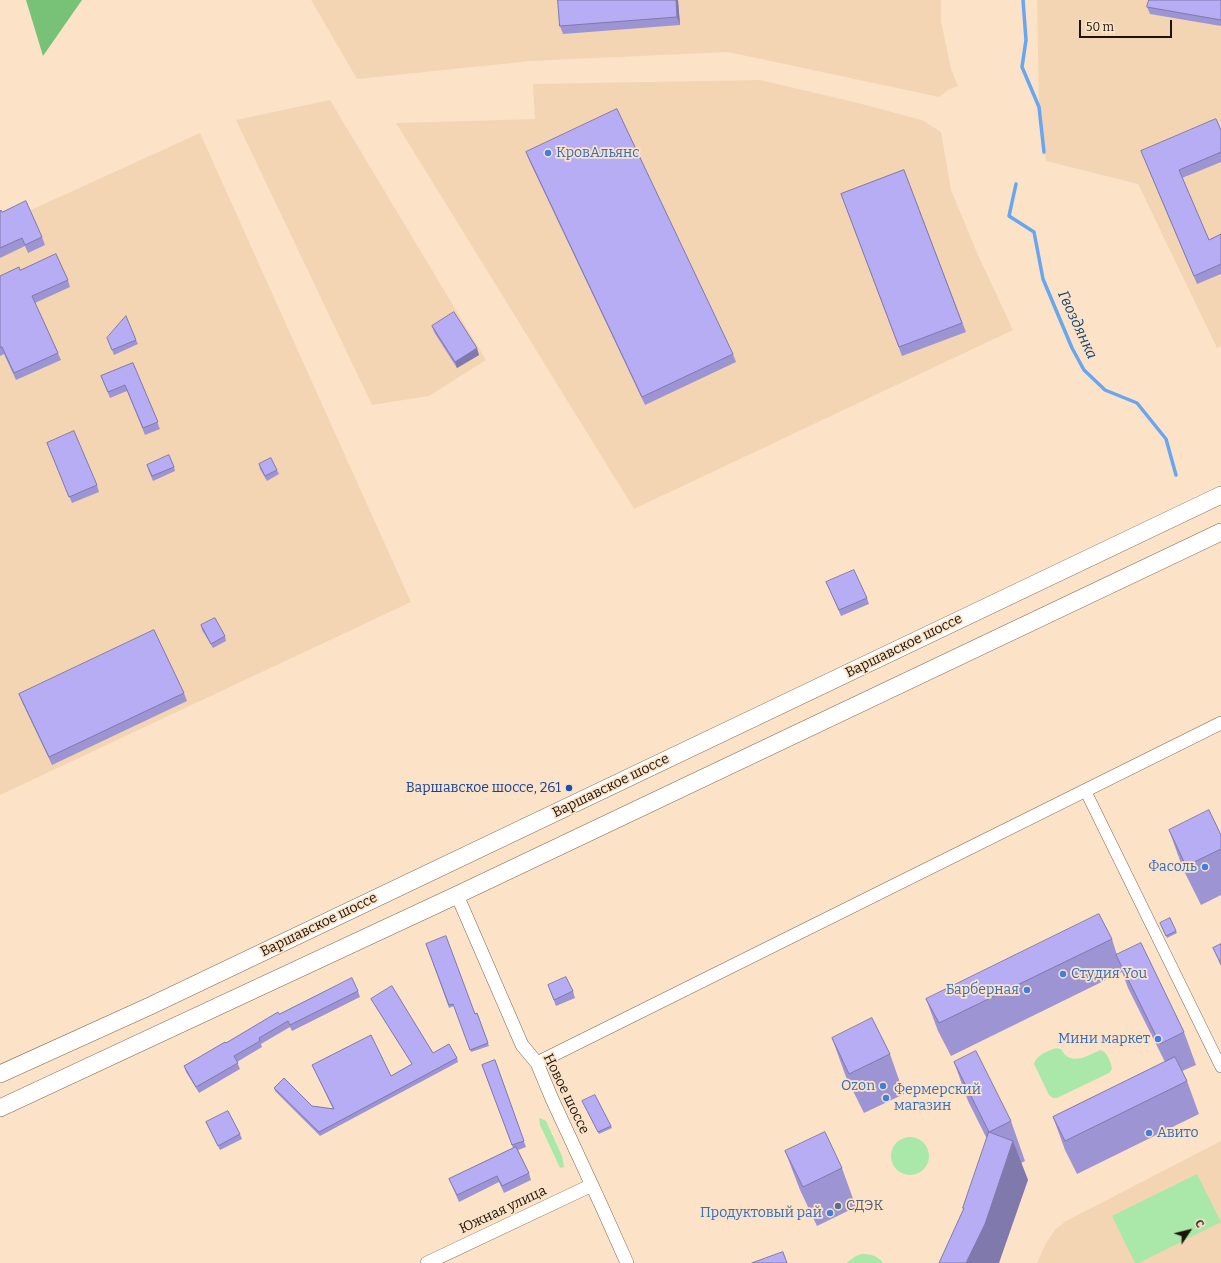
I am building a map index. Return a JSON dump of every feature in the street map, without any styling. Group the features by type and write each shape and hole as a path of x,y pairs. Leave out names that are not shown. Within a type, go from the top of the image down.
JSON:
{"main road":[{"name":"Варшавское шоссе","path":"0,1074 150,1006 1221,495"},
{"path":"0,1108 457,895 1221,532"}],"street":[{"path":"537,1063 1221,723"},
{"path":"1085,790 1221,1067"},
{"name":"Новое шоссе","path":"457,895 522,1046 537,1063 627,1263"},
{"name":"Южная улица","path":"427,1263 592,1185"}],"shaded area":[{"path":"311,0 941,0 941,21 951,69 958,86 948,90 939,97 728,52 531,61 357,79"},
{"path":"1037,0 1221,0 1221,346 1217,348 1138,184 1046,161 1039,108"},
{"path":"760,80 922,120 941,132 951,190 978,255 1013,330 634,509 396,123 535,119 533,84"},
{"path":"330,100 486,360 429,396 372,405 236,120"},
{"path":"200,133 411,602 0,795 0,224"},
{"path":"1221,1141 1221,1263 1037,1263 1046,1243 1055,1230 1066,1221"}],"green space":[{"path":"26,0 82,0 43,56"},
{"path":"1056,1048 1061,1049 1069,1058 1074,1059 1085,1057 1100,1050 1105,1052 1111,1063 1112,1069 1109,1073 1057,1098 1053,1098 1049,1095 1034,1064 1037,1058"},
{"path":"539,1118 546,1121 562,1156 564,1167 560,1168 540,1125"},
{"path":"906,1137 914,1137 921,1140 926,1145 929,1156 926,1167 921,1172 914,1175 906,1175 899,1172 894,1167 891,1160 891,1152 894,1145 899,1140"},
{"path":"1197,1174 1221,1222 1139,1263 1135,1263 1112,1216"},
{"path":"862,1254 874,1256 883,1263 846,1263"}],"building":[{"path":"558,0 676,0 677,17 560,26"},
{"path":"1149,0 1221,0 1221,20 1147,7"},
{"path":"617,109 733,354 642,397 526,152"},
{"path":"1216,119 1221,130 1221,152 1179,170 1209,240 1221,234 1221,264 1194,276 1141,151"},
{"path":"904,170 962,323 899,347 841,194"},
{"path":"26,201 42,237 25,245 22,238 0,248 0,211 1,210 2,212"},
{"path":"56,254 68,280 32,296 58,353 14,373 2,347 0,347 0,276 19,267 20,270"},
{"path":"454,312 477,348 455,362 432,326"},
{"path":"126,316 136,340 112,350 107,338"},
{"path":"133,363 158,422 143,428 125,385 108,392 101,376"},
{"path":"74,431 97,485 69,497 47,443"},
{"path":"169,455 174,467 152,476 147,465"},
{"path":"271,458 277,470 265,476 259,464"},
{"path":"854,570 867,598 839,610 826,582"},
{"path":"215,618 225,636 211,644 201,625"},
{"path":"154,630 184,693 49,757 19,694"},
{"path":"1209,810 1221,835 1221,849 1186,866 1169,830"},
{"path":"1099,914 1112,939 939,1023 926,999"},
{"path":"1170,918 1176,931 1166,936 1160,923"},
{"path":"446,936 475,1014 477,1013 488,1043 470,1050 453,1004 449,1005 426,944"},
{"path":"1141,943 1184,1032 1160,1044 1116,955"},
{"path":"1221,944 1221,964 1213,948"},
{"path":"566,977 573,991 554,1000 548,985"},
{"path":"352,978 358,991 290,1025 288,1021 259,1038 260,1041 234,1056 238,1063 196,1087 184,1066 278,1012 279,1014"},
{"path":"392,986 433,1053 449,1044 457,1058 319,1132 274,1088 284,1078 312,1106 334,1109 312,1065 371,1035 391,1076 412,1064 371,999"},
{"path":"872,1018 890,1054 849,1074 832,1038"},
{"path":"976,1051 1011,1121 989,1132 954,1062"},
{"path":"1175,1057 1187,1081 1065,1141 1053,1117"},
{"path":"495,1060 524,1141 512,1145 482,1065"},
{"path":"595,1095 611,1126 598,1132 582,1101"},
{"path":"228,1111 240,1134 218,1146 206,1122"},
{"path":"825,1132 842,1168 803,1187 785,1151"},
{"path":"989,1132 1013,1141 985,1224 966,1263 939,1263 964,1208"},
{"path":"516,1147 529,1173 502,1186 497,1176 457,1195 449,1179"},
{"path":"783,1252 787,1263 752,1263"}],"waterway":[{"name":"Гвоздянка","path":"1023,0 1026,40 1022,67 1039,107 1044,152"},
{"name":"Гвоздянка","path":"1016,184 1009,216 1034,232 1043,279 1072,348 1084,370 1105,390 1137,403 1166,439 1176,475"}],"place":[{"name":"КровАльянс","path":"548,153"},
{"name":"Варшавское шоссе, 261","path":"569,788"},
{"name":"Фасоль","path":"1205,867"},
{"name":"Студия You","path":"1063,974"},
{"name":"Барберная","path":"1027,990"},
{"name":"Мини маркет","path":"1158,1039"},
{"name":"Ozon","path":"883,1086"},
{"name":"Фермерский магазин","path":"886,1098"},
{"name":"Авито","path":"1149,1133"},
{"name":"СДЭК","path":"838,1206"},
{"name":"Продуктовый рай","path":"830,1213"}]}
